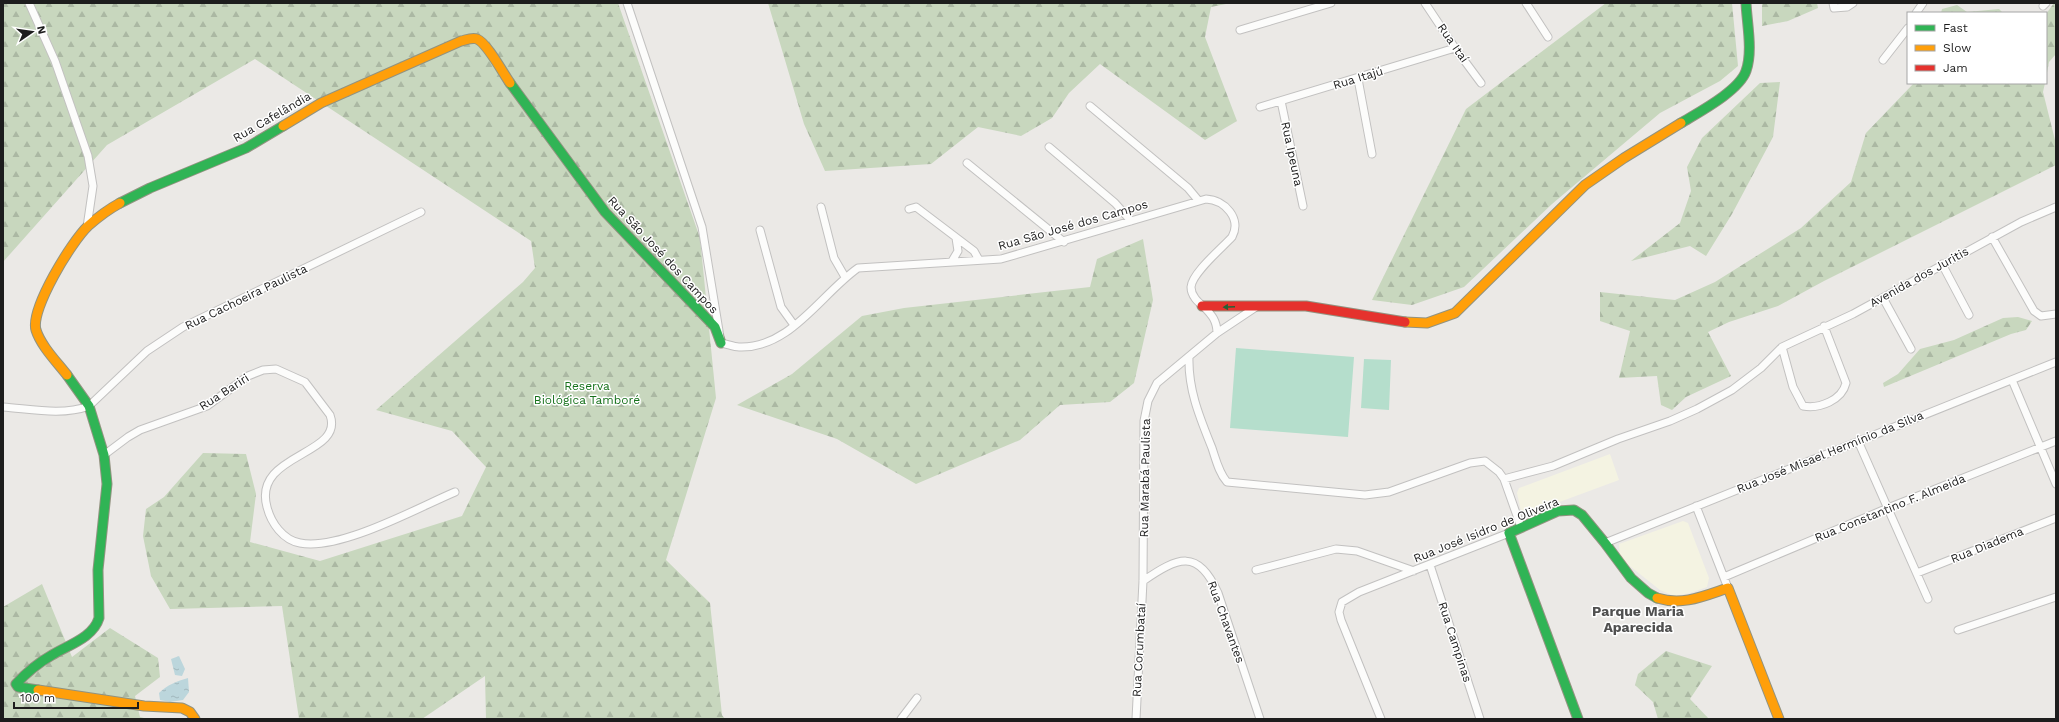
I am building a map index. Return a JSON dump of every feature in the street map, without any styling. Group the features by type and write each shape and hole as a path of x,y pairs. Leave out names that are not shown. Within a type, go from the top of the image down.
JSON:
{"street":[{"name":"Rua Cafelândia","path":"28,3 55,61 88,156 93,186 87,227"},
{"path":"627,3 702,227 721,343"},
{"path":"1240,30 1331,3"},
{"name":"Rua Itaí","path":"1425,3 1455,48 1481,83"},
{"path":"1526,3 1548,37"},
{"path":"1202,306 1306,306 1409,323 1427,323 1442,319 1455,312 1466,304 1526,240 1585,185 1624,158 1710,105 1738,83 1746,72 1749,58 1746,3"},
{"path":"1834,5 1847,7 1853,3"},
{"path":"1917,12 1923,3"},
{"path":"1884,60 1907,29"},
{"name":"Rua Cafelândia","path":"195,719 190,712 182,708 144,706 92,699 18,687 16,684 27,672 51,655 89,634 97,625 99,613 98,570 107,484 104,456 89,406 42,342 36,330 35,318 42,297 87,227 114,206 150,188 246,148 321,103 461,41 473,38"},
{"name":"Rua São José dos Campos","path":"473,38 478,39 484,45 605,212 715,327 721,343 739,347 758,345 769,341 794,325 845,277 858,268 1001,259 1064,242 1198,200 1215,200 1231,212 1235,222 1232,237 1203,267 1192,282 1192,294 1214,318 1216,333"},
{"name":"Rua Itajú","path":"1260,108 1455,48"},
{"path":"1358,79 1372,154"},
{"name":"Rua Ipeuna","path":"1281,101 1303,206"},
{"path":"1090,106 1188,188 1198,200"},
{"path":"1048,147 1114,203 1131,221"},
{"path":"967,163 1064,242"},
{"path":"821,207 834,258 845,277"},
{"path":"909,209 916,207 974,251 979,260"},
{"name":"Avenida dos Juritis","path":"1504,479 1553,466 1618,439 1697,410 1732,390 1761,368 1782,347 1824,326 1853,314 1992,237 2021,222 2056,207"},
{"name":"Rua Cachoeira Paulista","path":"89,406 147,351 183,327 420,212"},
{"path":"760,230 781,306 794,325"},
{"path":"1992,237 2034,311 2041,316 2056,314"},
{"path":"952,261 958,251 956,238"},
{"path":"1942,264 1969,315"},
{"path":"1883,298 1911,349"},
{"name":"Rua Marabá Paulista","path":"1143,581 1144,421 1148,401 1157,383 1216,333 1257,306"},
{"path":"1782,347 1793,387 1803,406 1809,407 1832,402 1844,390 1846,383 1824,326"},
{"path":"1189,357 1188,374 1194,404 1218,466 1228,482 1365,495 1389,492 1477,460 1485,461 1489,463 1504,479 1521,527"},
{"name":"Rua José Misael Hermínio da Silva","path":"1605,543 2056,362"},
{"name":"Rua Bariri","path":"104,456 128,437 140,430 207,406 248,376 263,370 276,369 306,382 332,420 332,425 324,440 279,468 269,479 264,493 267,508 274,524 284,537 300,543 316,544 339,539 368,530 455,492"},
{"path":"2012,380 2056,484"},
{"path":"3,406 55,411 81,409 89,406"},
{"path":"1858,441 1928,599"},
{"name":"Rua Constantino F. Almeida","path":"1724,578 1888,508 2056,441"},
{"path":"1696,506 1779,719"},
{"name":"Rua José Isidro de Oliveira","path":"1381,719 1341,620 1340,607 1342,602 1351,596 1557,513 1570,509 1575,510 1605,543 1616,560 1637,583 1653,596 1666,601 1690,601 1728,588"},
{"name":"Rua Diadema","path":"1917,573 2056,518"},
{"path":"1509,533 1578,719"},
{"path":"1256,570 1324,551 1348,549 1414,571"},
{"name":"Rua Chavantes","path":"1143,581 1169,564 1190,562 1196,563 1204,568 1212,579 1218,593 1260,719"},
{"name":"Rua Campinas","path":"1430,565 1480,719"},
{"name":"Rua Corumbataí","path":"1136,719 1143,581"},
{"path":"1958,630 2056,597"},
{"path":"901,719 916,698"}],"shaded area":[{"path":"1610,454 1619,480 1527,514 1521,511 1517,493 1519,488"},
{"path":"1683,521 1688,523 1709,578 1707,587 1690,593 1674,596 1660,590 1626,563 1620,555 1619,544"}],"green space":[{"name":"Reserva Biológica Tamboré","path":"3,3 618,3 700,238 716,398 666,560 710,603 722,715 725,719 486,719 485,676 422,719 299,719 282,606 170,609 151,576 143,536 146,509 164,497 203,453 246,454 256,494 250,542 320,561 462,516 486,467 452,431 376,410 523,282 535,268 531,241 255,59 107,145 3,262"},
{"path":"768,3 1231,3 1211,7 1205,37 1237,121 1205,140 1100,64 1069,93 1052,118 1021,136 978,127 931,164 825,171 804,124"},
{"path":"1606,3 1732,3 1738,66 1720,81 1660,113 1552,204 1464,287 1412,305 1372,300 1466,109"},
{"path":"1762,3 1817,3 1818,8 1788,21 1762,26"},
{"path":"2054,3 2056,3 2056,54 2049,62 2047,73 2047,13"},
{"path":"1957,5 1967,12 1941,12 1942,9"},
{"path":"1999,9 2002,12 1967,12"},
{"path":"1780,82 1773,137 1732,214 1706,256 1690,246 1631,261 1680,223 1691,191 1687,167 1702,138 1760,83"},
{"path":"1913,84 2045,84 2043,92 2056,144 2056,165 1824,281 1778,306 1729,322 1708,332 1731,376 1686,397 1672,410 1661,405 1657,376 1619,378 1630,331 1600,321 1600,292 1675,300 1715,282 1801,228 1851,182 1866,133"},
{"path":"1143,239 1153,300 1134,383 1110,402 1060,405 1020,440 916,484 837,439 737,405 792,374 862,316 904,308 1090,287 1097,259"},
{"path":"2018,317 2032,321 2026,330 2011,334 1884,387 1883,383 1898,374 1920,349 1954,340 2003,318"},
{"path":"1236,348 1354,357 1348,437 1230,428"},
{"path":"1364,359 1391,360 1389,410 1361,408"},
{"path":"42,584 72,657 110,628 158,658 160,677 135,696 140,717 148,719 3,719 3,607"},
{"path":"1666,651 1712,666 1690,699 1709,719 1658,719 1653,702 1635,685 1638,674"}],"water":[{"path":"179,656 185,669 182,676 175,675 171,659"},
{"path":"188,678 189,692 183,700 170,702 160,700 159,693 162,690 180,680"}],"traffic: fast":[{"path":"1681,123 1718,100 1742,79 1746,71 1749,55 1746,3"},
{"path":"510,83 605,212 715,327 721,343"},
{"path":"120,203 150,188 246,148 283,126"},
{"path":"38,690 18,687 16,684 42,661 86,636 96,625 99,618 98,570 107,484 104,455 89,406 67,375"},
{"path":"1578,719 1509,533 1558,511 1574,510 1582,515 1631,578 1648,593 1657,598"}],"traffic: slow":[{"path":"283,126 321,103 461,41 473,38 477,39 485,46 510,83"},
{"path":"1405,322 1427,323 1455,313 1585,185 1624,158 1681,123"},
{"path":"67,375 45,348 38,336 36,330 36,320 39,307 63,260 81,234 95,220 120,203"},
{"path":"1657,598 1676,601 1693,599 1728,588 1779,719"},
{"path":"38,690 144,706 182,708 190,712 195,719"}],"traffic: jam":[{"path":"1202,306 1306,306 1405,322"}],"district":[{"name":"Parque Maria Aparecida","path":"1638,620"}]}
